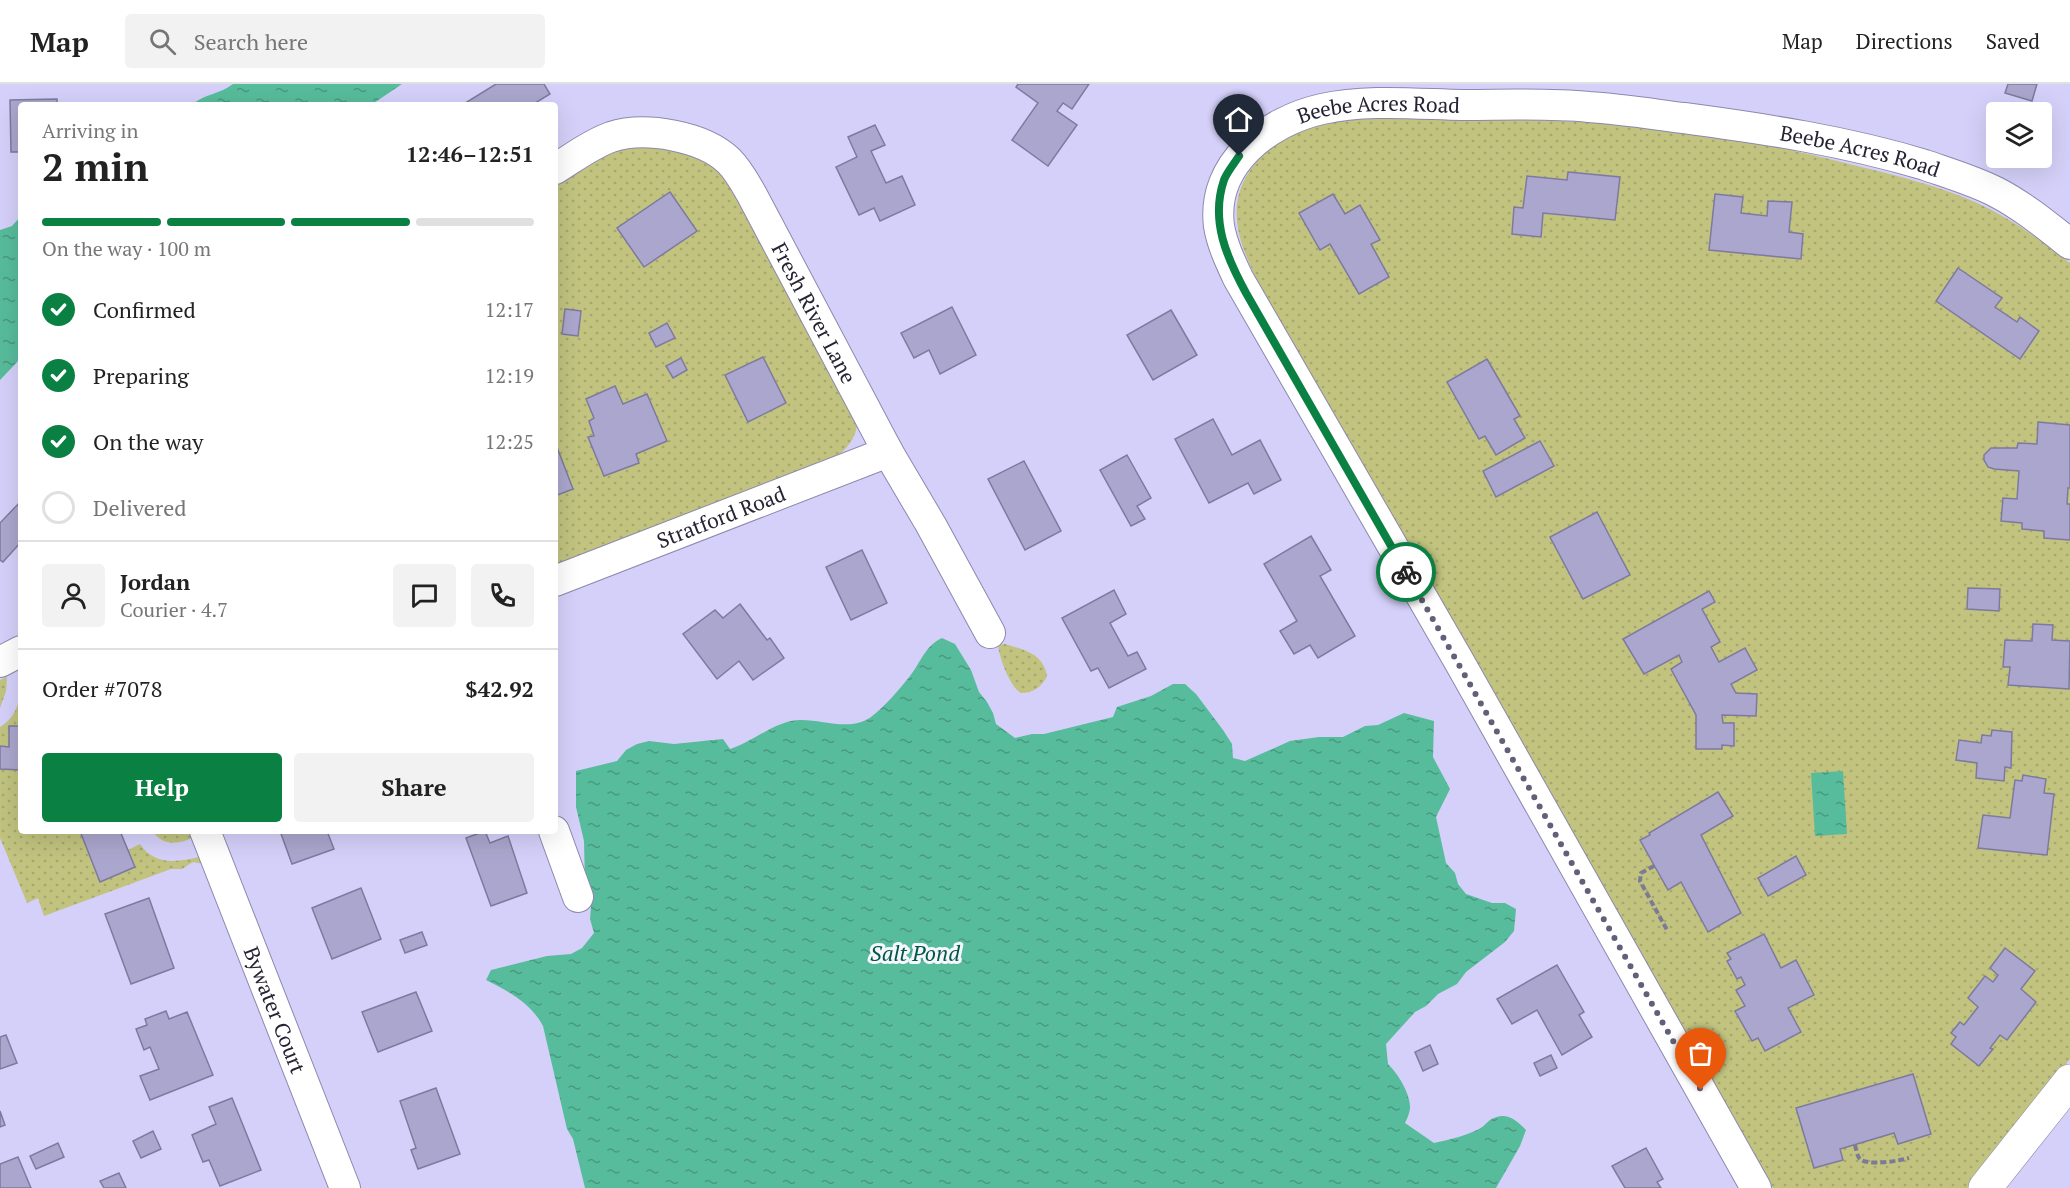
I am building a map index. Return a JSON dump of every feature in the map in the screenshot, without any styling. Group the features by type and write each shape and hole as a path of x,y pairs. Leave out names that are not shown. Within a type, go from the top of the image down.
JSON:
{"street":[{"name":"Beebe Acres Road","path":"1756,1188 1460,663 1238,278 1225,251 1219,225 1219,204 1224,179 1239,156 1260,138 1285,123 1320,109 1356,104 1390,103 1588,106 1772,129 1867,148 1928,166 1994,191 2037,217 2070,244"},
{"name":"Fresh River Lane","path":"558,167 611,137 632,133 676,136 711,149 728,160 740,173 888,452 990,633"},
{"name":"Stratford Road","path":"558,580 888,452"},
{"path":"0,662 18,653"},
{"name":"Bywater Court","path":"206,834 345,1188"},
{"path":"555,834 578,897"},
{"path":"1985,1188 2070,1081"}],"path":[{"path":"1654,866 1641,873 1640,881 1666,930"},
{"path":"1855,1145 1858,1157 1862,1161 1891,1162 1908,1158"}],"shaded area":[{"path":"1407,117 1639,126 1746,141 1800,152 1931,185 1961,196 2013,222 2070,263 2070,1059 1969,1188 1773,1188 1265,295 1247,259 1237,223 1237,205 1241,188 1250,170 1277,142 1302,128 1341,121"},
{"path":"628,144 678,148 722,170 858,422 850,443 834,459 558,572 558,179 582,163"},
{"path":"1005,644 1032,654 1041,662 1047,676 1037,689 1021,693 1013,685 1003,664 998,645"},
{"path":"7,677 6,691 0,708 0,680"},
{"path":"18,704 18,834 81,834 100,881 128,850 140,844 152,856 159,859 175,861 199,857 203,864 193,862 182,869 171,869 44,916 38,898 27,903 0,838 0,727 15,711"},
{"path":"155,834 192,834 193,837 182,842 171,843"}],"water":[{"path":"233,84 402,84 375,102 196,102"},
{"path":"18,219 18,361 0,380 0,230 12,226"},
{"name":"Salt Pond","path":"942,638 955,644 971,670 979,692 993,713 996,724 1015,738 1044,734 1113,717 1117,707 1151,696 1173,684 1185,684 1196,694 1232,744 1233,758 1245,761 1290,741 1319,737 1343,737 1365,726 1378,725 1404,713 1434,721 1433,757 1450,789 1436,817 1446,863 1455,873 1458,884 1466,894 1492,903 1505,903 1516,909 1514,931 1505,942 1466,972 1457,984 1438,994 1426,1006 1415,1012 1386,1044 1388,1064 1400,1079 1410,1103 1405,1123 1434,1143 1468,1134 1500,1116 1510,1117 1526,1130 1520,1146 1496,1188 585,1188 573,1139 567,1129 543,1026 525,1004 511,993 486,980 491,970 547,956 571,954 582,948 594,933 585,884 584,841 576,807 576,771 617,761 626,750 649,741 674,744 723,739 730,749 790,721 808,720 854,724 863,721 871,717 892,698 927,650"},
{"path":"1843,771 1847,834 1815,836 1811,773"}],"building":[{"path":"496,84 544,84 550,94 537,102 467,102"},
{"path":"1018,84 1089,84 1072,109 1063,103 1057,111 1077,125 1048,166 1012,140 1038,103 1016,87"},
{"path":"2008,84 2037,84 2032,101 2005,93"},
{"path":"57,99 57,102 18,102 18,152 11,152 10,100"},
{"path":"875,125 885,145 871,151 886,183 902,176 915,205 880,221 874,208 859,215 836,167 857,157 848,137"},
{"path":"1568,172 1620,177 1615,220 1543,213 1541,237 1512,234 1514,207 1523,208 1527,176 1567,180"},
{"path":"670,192 697,231 644,267 617,228"},
{"path":"1333,194 1345,214 1360,205 1380,240 1371,244 1389,277 1359,294 1330,244 1320,250 1299,213"},
{"path":"1715,194 1743,197 1741,213 1767,216 1768,201 1792,202 1789,232 1803,234 1801,259 1709,250"},
{"path":"1958,268 2002,298 1995,307 2017,322 2020,317 2039,331 2020,359 1936,301"},
{"path":"952,307 976,355 940,374 929,350 914,358 901,333"},
{"path":"565,309 581,311 578,336 562,334"},
{"path":"1171,310 1197,355 1153,380 1127,335"},
{"path":"667,323 675,338 656,347 649,333"},
{"path":"763,357 786,403 748,422 725,375"},
{"path":"681,358 687,370 673,378 666,366"},
{"path":"1487,359 1520,416 1514,419 1525,438 1496,455 1485,436 1479,439 1447,382"},
{"path":"615,386 623,404 647,394 667,441 636,454 639,463 604,476 588,437 594,436 589,421 594,418 586,399"},
{"path":"1213,419 1232,455 1260,440 1281,480 1254,494 1248,483 1209,503 1175,439"},
{"path":"2038,422 2070,425 2070,488 2068,488 2067,504 2070,504 2070,540 2044,538 2044,531 2022,529 2022,523 2001,521 2003,498 2017,499 2019,471 1994,469 1988,467 1984,460 1984,455 1991,448 2017,448 2018,443 2037,444"},
{"path":"1540,441 1554,466 1496,497 1483,471"},
{"path":"558,450 573,489 558,495"},
{"path":"1127,455 1151,498 1137,506 1145,519 1131,526 1100,470"},
{"path":"1024,461 1061,531 1025,550 988,479"},
{"path":"18,504 18,545 3,562 0,560 0,523"},
{"path":"1597,512 1630,575 1583,599 1550,537"},
{"path":"1311,536 1331,570 1320,576 1355,636 1318,658 1310,645 1294,654 1280,631 1297,621 1264,564"},
{"path":"862,550 887,603 851,620 826,567"},
{"path":"1968,588 2000,589 1999,611 1967,609"},
{"path":"1114,590 1126,614 1110,623 1128,656 1137,652 1146,669 1109,688 1098,668 1091,671 1062,618"},
{"path":"1709,591 1715,602 1702,609 1720,642 1711,647 1719,662 1745,648 1757,670 1731,684 1736,693 1757,694 1756,716 1722,715 1723,723 1734,723 1734,746 1722,745 1722,749 1696,749 1696,715 1671,669 1682,662 1679,655 1644,674 1623,639"},
{"path":"740,604 767,640 770,638 784,658 753,680 739,661 717,679 683,634 715,610 723,618"},
{"path":"2033,624 2053,625 2052,640 2070,641 2069,689 2008,685 2010,667 2003,667 2005,640 2032,641"},
{"path":"9,726 18,726 18,770 0,769 0,746 9,747"},
{"path":"1992,730 2012,732 2011,768 2005,767 2004,781 1976,778 1977,763 1956,760 1959,740 1981,743 1982,735 1991,736"},
{"path":"2023,775 2046,779 2044,793 2054,794 2047,855 1978,848 1983,815 2010,818 2015,780 2022,781"},
{"path":"1718,792 1733,816 1701,835 1741,913 1708,932 1681,882 1668,890 1640,840"},
{"path":"81,834 121,834 135,867 100,882"},
{"path":"281,834 328,834 334,849 292,864"},
{"path":"477,834 486,834 490,843 508,836 527,893 491,906 466,838"},
{"path":"1796,856 1806,875 1768,896 1758,878"},
{"path":"361,888 381,939 332,959 312,908"},
{"path":"149,898 174,968 131,984 105,914"},
{"path":"422,932 427,945 405,953 400,940"},
{"path":"1764,934 1781,968 1796,960 1814,995 1788,1008 1801,1032 1765,1051 1758,1038 1752,1041 1735,1011 1745,1006 1736,990 1745,985 1741,977 1737,979 1727,961 1731,959 1727,953"},
{"path":"2005,948 2035,971 2021,989 2036,1002 2007,1040 2000,1035 1990,1048 1993,1049 1979,1066 1951,1044 1956,1037 1951,1033 1960,1022 1964,1025 1978,1007 1968,998 1985,976 1993,982 1998,975 1990,968"},
{"path":"1557,965 1584,1012 1579,1015 1592,1037 1562,1055 1537,1010 1512,1024 1497,999"},
{"path":"416,992 432,1031 378,1052 362,1012"},
{"path":"166,1011 169,1019 187,1012 213,1075 150,1100 140,1076 159,1069 150,1047 144,1050 136,1029 147,1025 145,1019"},
{"path":"6,1035 17,1063 0,1069 0,1037"},
{"path":"1430,1045 1438,1064 1423,1071 1415,1052"},
{"path":"1551,1055 1557,1068 1540,1076 1534,1063"},
{"path":"1913,1074 1931,1134 1898,1144 1894,1133 1840,1149 1843,1160 1814,1168 1796,1108"},
{"path":"436,1088 460,1154 418,1169 411,1150 416,1148 400,1101"},
{"path":"232,1098 261,1170 220,1186 209,1160 203,1162 192,1135 216,1124 209,1107"},
{"path":"0,1111 5,1125 0,1127"},
{"path":"153,1131 161,1149 141,1158 133,1141"},
{"path":"58,1143 64,1157 36,1169 30,1156"},
{"path":"1646,1148 1663,1179 1657,1182 1661,1188 1625,1188 1612,1166"},
{"path":"18,1157 31,1188 0,1188 0,1164"},
{"path":"119,1173 126,1188 104,1188 100,1181"}],"way so far":[{"path":"1406,572 1460,663 1701,1090"}],"route":[{"path":"1239,156 1224,179 1219,204 1219,225 1225,251 1246,293 1406,572"}]}
